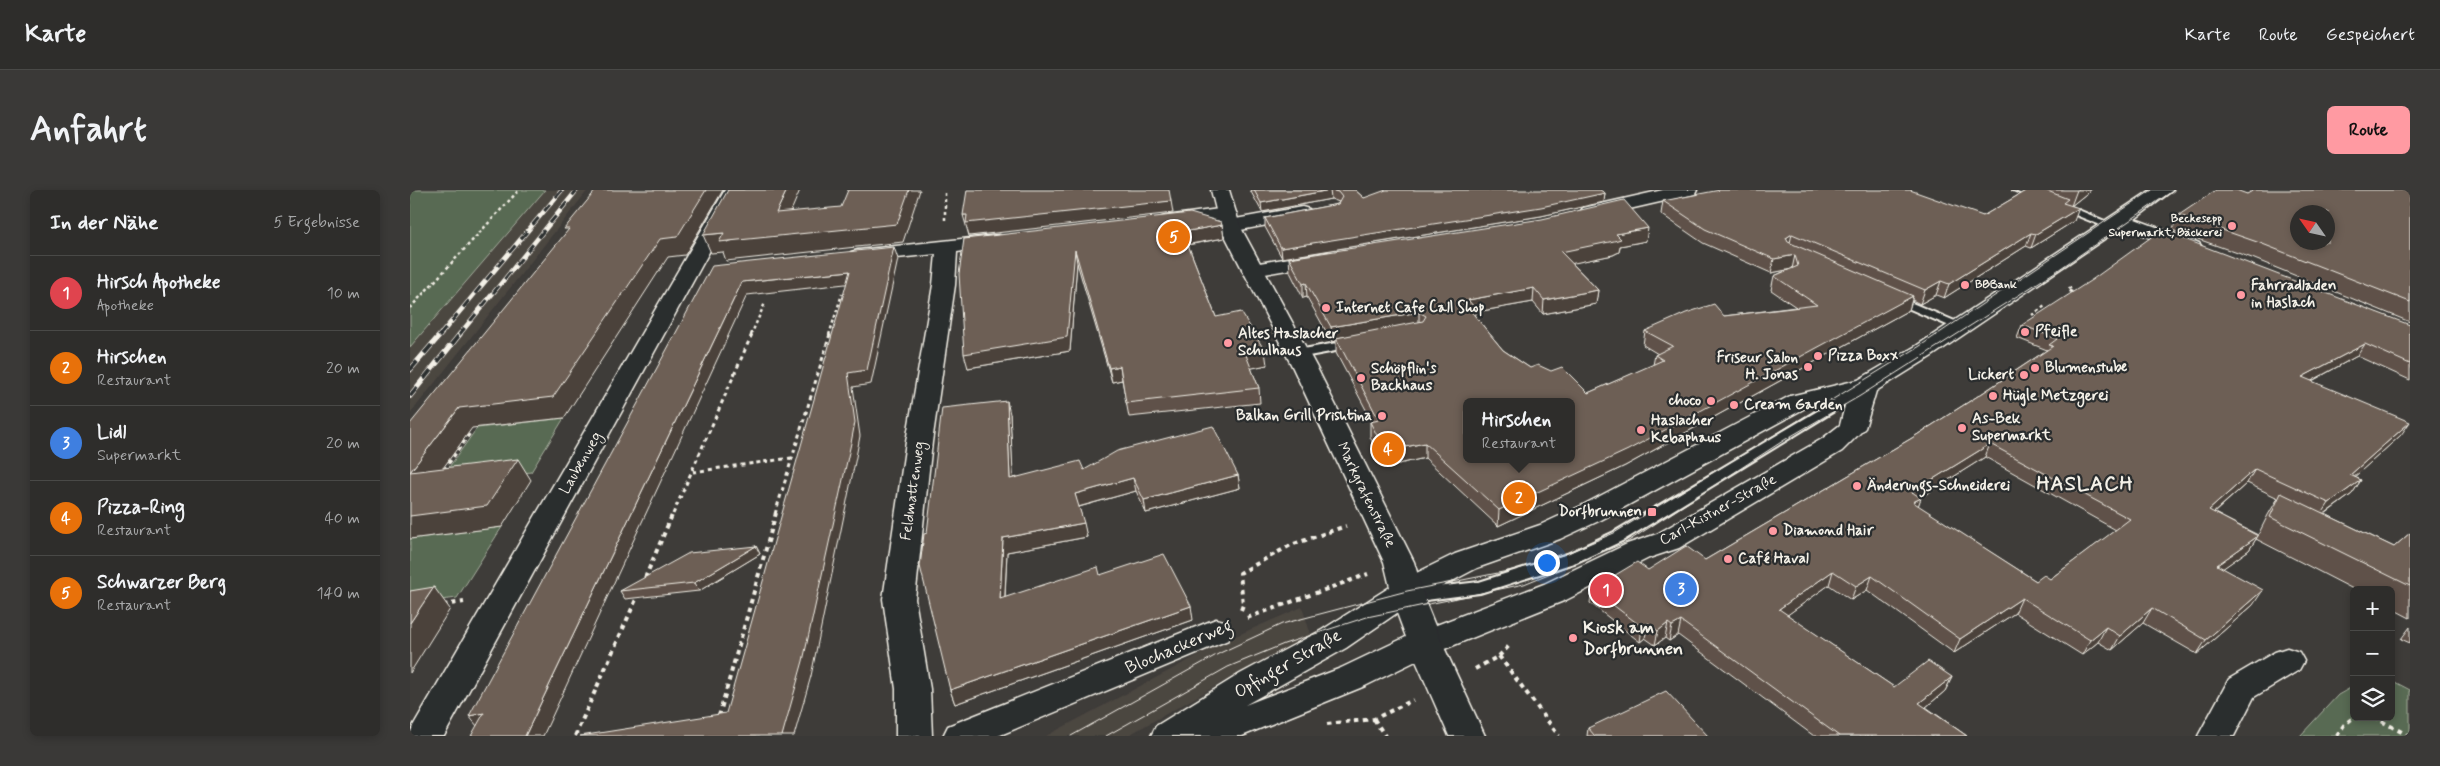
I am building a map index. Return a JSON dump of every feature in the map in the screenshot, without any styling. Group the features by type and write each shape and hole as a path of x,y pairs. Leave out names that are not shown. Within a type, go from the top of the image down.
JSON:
{"street":[{"name":"Laubenweg","path":"426,736 697,272 734,190"},
{"name":"Markgrafenstraße","path":"1220,190 1228,220 1298,354 1377,518 1405,583 1425,643 1467,736"},
{"path":"1568,217 1688,190"},
{"path":"1405,583 1550,532 1591,513 1799,402 1866,386 1924,351 1958,326 2164,190"},
{"path":"1148,224 1228,220 1322,209"},
{"path":"2116,223 2207,252"},
{"path":"841,258 1014,240"},
{"name":"Feldmattenweg","path":"914,736 913,688 899,599 919,442 942,298 947,247"},
{"path":"1253,270 1349,254"},
{"name":"Carl-Kistner-Straße","path":"1425,643 1555,592 1638,550 1677,536 1832,445 1852,428 1860,396 1866,386"},
{"name":"Opfinger Straße","path":"1169,736 1252,683 1334,639 1405,583"},
{"name":"Blochackerweg","path":"961,736 1226,627"},
{"name":"Opfinger Straße","path":"1204,736 1353,677 1425,643"},
{"path":"2216,736 2242,688 2287,661"}],"lane":[{"path":"2018,190 2116,223"},
{"path":"1879,292 1958,326"},
{"path":"1298,354 1361,342"}],"path":[{"path":"410,308 519,190"},
{"path":"2068,290 2080,295"},
{"path":"718,719 791,458 842,294"},
{"path":"644,581 765,303"},
{"path":"2032,315 2046,306"},
{"path":"2040,310 2046,312"},
{"path":"440,475 471,432"},
{"path":"693,472 791,458"},
{"path":"1226,627 1243,605 1240,573 1264,557 1297,540 1377,518"},
{"name":"Blochackerweg","path":"1226,627 1312,596 1405,583"},
{"path":"575,736 640,590"},
{"path":"435,606 451,604"},
{"path":"1499,656 1560,736"},
{"path":"1374,719 1385,736"},
{"path":"2337,736 2344,725 2350,720"},
{"path":"2381,721 2409,736"}],"shaded area":[{"path":"545,190 588,190 410,414 410,347"},
{"path":"1302,607 1312,638 1232,677 1127,736 1046,736 1229,639"}],"green space":[{"path":"410,190 545,190 410,347"},
{"path":"564,418 531,472 437,484 477,428"},
{"path":"502,527 457,598 410,604 410,539"},
{"path":"2395,682 2410,690 2410,736 2300,736 2338,695 2350,688 2350,721 2395,721"}],"building":[{"path":"596,190 706,190 677,237 660,239 553,397 459,408 410,472 410,424 569,229 564,229"},
{"path":"728,190 787,190 776,213 841,207 848,190 909,190 897,224 719,242 724,233 703,235"},
{"path":"967,190 1169,190 1171,201 966,223 967,215 963,215"},
{"path":"1254,190 1330,190 1261,203"},
{"path":"1330,190 1355,190 1364,198 1386,190 1600,190 1605,193 1541,207 1281,248 1265,218 1338,204 1342,197 1338,192"},
{"path":"1720,190 1910,190 1983,216 2027,190 2045,190 2068,199 2063,203 2079,208 2036,234 2031,233 1949,284 1941,281 1925,290 1792,234 1786,238 1788,242 1913,296 1628,450 1499,510 1425,443 1385,451 1370,422 1379,420 1336,338 1423,321 1426,316 1419,312 1331,327 1306,283 1303,284 1289,258 1542,219 1624,200 1648,228 1616,234 1621,239 1614,241 1561,252 1598,290 1544,300 1534,288 1468,300 1476,309 1470,310 1503,350 1530,368 1538,365 1551,371 1562,367 1588,393 1663,360 1655,355 1673,346 1645,331 1686,313 1714,304 1724,316 1817,305 1774,276 1798,266 1795,255 1774,259 1705,229 1663,201"},
{"path":"2216,190 2236,190 2247,194 2254,190 2410,190 2410,302 2260,243 2179,215"},
{"path":"1190,213 1221,222 1222,225 1183,232 1216,317 1241,312 1265,351 1246,355 1259,388 1126,403 1120,366 1109,368 1075,250 1067,337 964,354 959,274 964,239"},
{"path":"2161,230 2410,325 2410,364 2365,344 2302,377 2410,422 2350,475 2361,480 2329,503 2255,469 2209,510 2258,536 2217,565 2263,590 2206,640 2152,608 2120,636 2106,627 2090,640 2022,598 1960,639 1872,576 1856,586 1833,571 1779,609 1894,687 1928,661 1952,677 1919,703 1967,736 1839,736 1681,621 1672,626 1668,623 1658,631 1648,623 1642,627 1592,589 1637,562 1648,570 1686,546 1705,560 1912,438 2053,346 2049,345 2057,339 2022,325 2093,279","holes":["1990,444 2130,519 2050,579 2044,575 2036,581 1913,502 1921,498 1912,492"]},
{"path":"894,247 867,370 848,373 855,422 803,661 782,736 580,736 726,713 850,271 742,282 525,736 471,736 484,713 469,716 712,266"},
{"path":"1007,401 1010,479 1080,461 1084,470 1117,451 1213,426 1238,475 1144,500 1133,478 1075,494 1084,523 1003,538 1000,599 1098,567 1100,575 1164,554 1191,606 950,690 920,566 924,534 927,533 942,408"},
{"path":"518,459 487,506 410,516 410,472"},
{"path":"2281,493 2394,547 2410,533 2410,586 2270,517"},
{"path":"756,546 694,583 620,591 689,553"},
{"path":"434,587 410,623 410,591"},
{"path":"1666,691 1708,736 1595,736 1588,728"}],"tram line":[{"path":"1071,736 1220,653 1282,624 1407,591 1518,569 1563,555 1614,533 1920,346 2152,190"},
{"path":"1106,736 1228,667 1284,644 1367,617 1524,584 1627,542 1786,439 1860,396 2058,270 2174,190"}],"railway":[{"path":"440,335 562,190"},
{"path":"459,335 577,190"},
{"path":"410,370 441,334"},
{"path":"410,396 460,334"}],"place":[{"name":"Beckesepp Supermarkt, Bäckerei","path":"2232,226"},
{"name":"Schwarzer Berg","path":"1174,237"},
{"name":"BBBank","path":"1965,285"},
{"name":"Fahrradladen in Haslach","path":"2241,295"},
{"name":"Internet Cafe Call Shop","path":"1326,308"},
{"name":"Pfeifle","path":"2025,332"},
{"name":"Altes Haslacher Schulhaus","path":"1228,343"},
{"name":"Pizza Boxx","path":"1818,356"},
{"name":"Friseur Salon H. Jonas","path":"1808,367"},
{"name":"Blumenstube","path":"2035,368"},
{"name":"Lickert","path":"2024,375"},
{"name":"Schöpflin's Backhaus","path":"1361,378"},
{"name":"Hügle Metzgerei","path":"1993,396"},
{"name":"choco","path":"1711,401"},
{"name":"Cream Garden","path":"1734,405"},
{"name":"Balkan Grill Prishtina","path":"1382,416"},
{"name":"As-Bek Supermarkt","path":"1962,428"},
{"name":"Haslacher Kebaphaus","path":"1641,430"},
{"name":"Pizza-Ring","path":"1388,449"},
{"name":"Änderungs-Schneiderei","path":"1857,486"},
{"name":"Hirschen","path":"1519,498"},
{"name":"Dorfbrunnen","path":"1652,512"},
{"name":"Diamond Hair","path":"1773,531"},
{"name":"Café Haval","path":"1728,559"},
{"name":"Lidl","path":"1681,589"},
{"name":"Hirsch Apotheke","path":"1606,590"},
{"name":"Kiosk am Dorfbrunnen","path":"1573,638"}],"district":[{"name":"HASLACH","path":"2085,484"}]}
